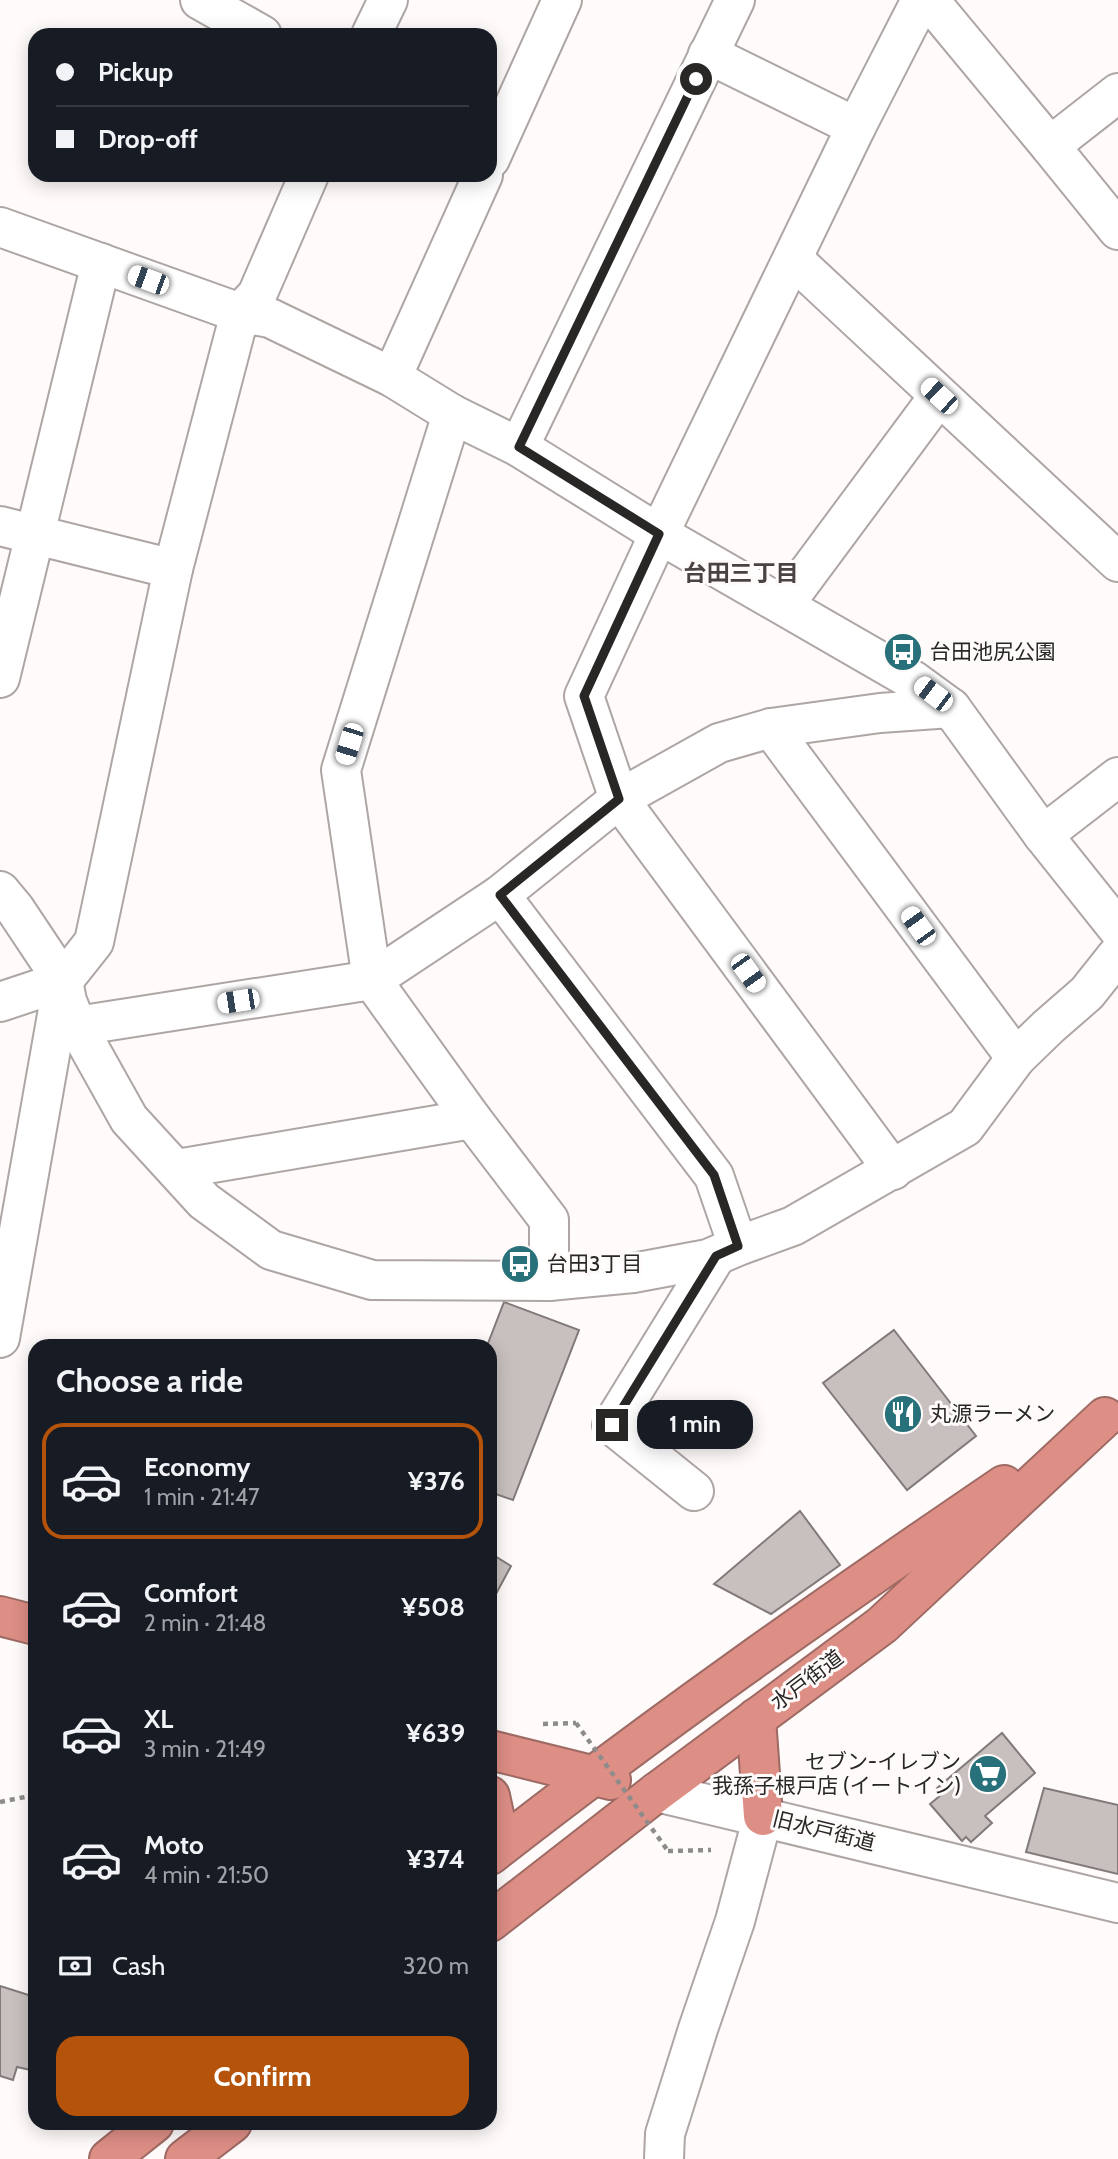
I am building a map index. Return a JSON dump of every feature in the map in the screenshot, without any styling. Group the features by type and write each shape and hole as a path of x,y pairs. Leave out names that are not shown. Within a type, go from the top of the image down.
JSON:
{"highway":[{"name":"水戸街道","path":"497,1917 657,1792 882,1625 1112,1412"},
{"name":"水戸街道","path":"497,1847 839,1597 1112,1412"},
{"path":"0,1616 28,1623"},
{"path":"756,1718 763,1816"},
{"name":"旧水戸街道","path":"497,1752 657,1792"},
{"path":"109,2159 145,2130"},
{"path":"185,2159 223,2130"}],"street":[{"path":"200,0 250,28"},
{"path":"374,28 388,0"},
{"path":"497,144 562,0"},
{"path":"519,447 735,0"},
{"path":"893,1170 619,799 584,696 659,534 856,127 921,0"},
{"path":"929,0 1118,230"},
{"path":"708,54 856,127"},
{"path":"1050,146 1118,93"},
{"path":"0,1338 63,981 94,942 173,569 240,313 257,295 306,182"},
{"path":"393,377 480,182"},
{"path":"0,227 240,313 270,318 393,377 452,414 519,447 659,534 914,681 951,708 1043,835 1118,929"},
{"path":"793,259 1118,562"},
{"path":"0,678 17,531 101,263"},
{"path":"784,605 939,396"},
{"path":"452,414 341,770 372,980 548,1220 549,1281"},
{"path":"17,531 173,569"},
{"path":"77,1026 372,980 500,895 619,799 719,743 771,728 880,713 951,708"},
{"path":"771,728 1016,1058"},
{"path":"1043,835 1118,777"},
{"path":"0,891 15,908 63,981 77,1026 129,1119 204,1201 271,1250 372,1280 549,1281 633,1273 708,1259 793,1226 965,1127 1016,1058 1087,993 1118,954"},
{"path":"500,895 714,1175 727,1251 612,1425 694,1490"},
{"path":"0,1002 63,981"},
{"path":"177,1169 472,1119"},
{"name":"旧水戸街道","path":"657,1792 1118,1903"},
{"path":"664,2159 665,2134 735,1921 763,1816"}],"path":[{"path":"576,1723 668,1851 711,1850"},
{"path":"0,1802 28,1796"}],"building":[{"path":"504,1302 579,1330 513,1500 497,1494 497,1339 490,1339"},
{"path":"894,1330 976,1436 907,1490 823,1383"},
{"path":"800,1511 840,1565 771,1614 714,1584"},
{"path":"497,1557 511,1566 497,1592"},
{"path":"1002,1733 1035,1773 985,1816 992,1823 971,1842 966,1837 962,1841 930,1804 942,1794 937,1788"},
{"path":"1044,1788 1118,1805 1118,1874 1026,1852"},
{"path":"0,1986 28,1995 28,2069 17,2067 13,2080 0,2076"}],"place":[{"name":"台田池尻公園","path":"903,652"},
{"name":"台田3丁目","path":"520,1264"},
{"name":"丸源ラーメン","path":"903,1414"},
{"name":"セブン-イレブン 我孫子根戸店 (イートイン)","path":"988,1774"}],"district":[{"name":"台田三丁目","path":"741,573"}],"route":[{"path":"612,1425 716,1256 738,1246 714,1175 500,895 619,799 584,696 659,534 519,447 696,79"}]}
